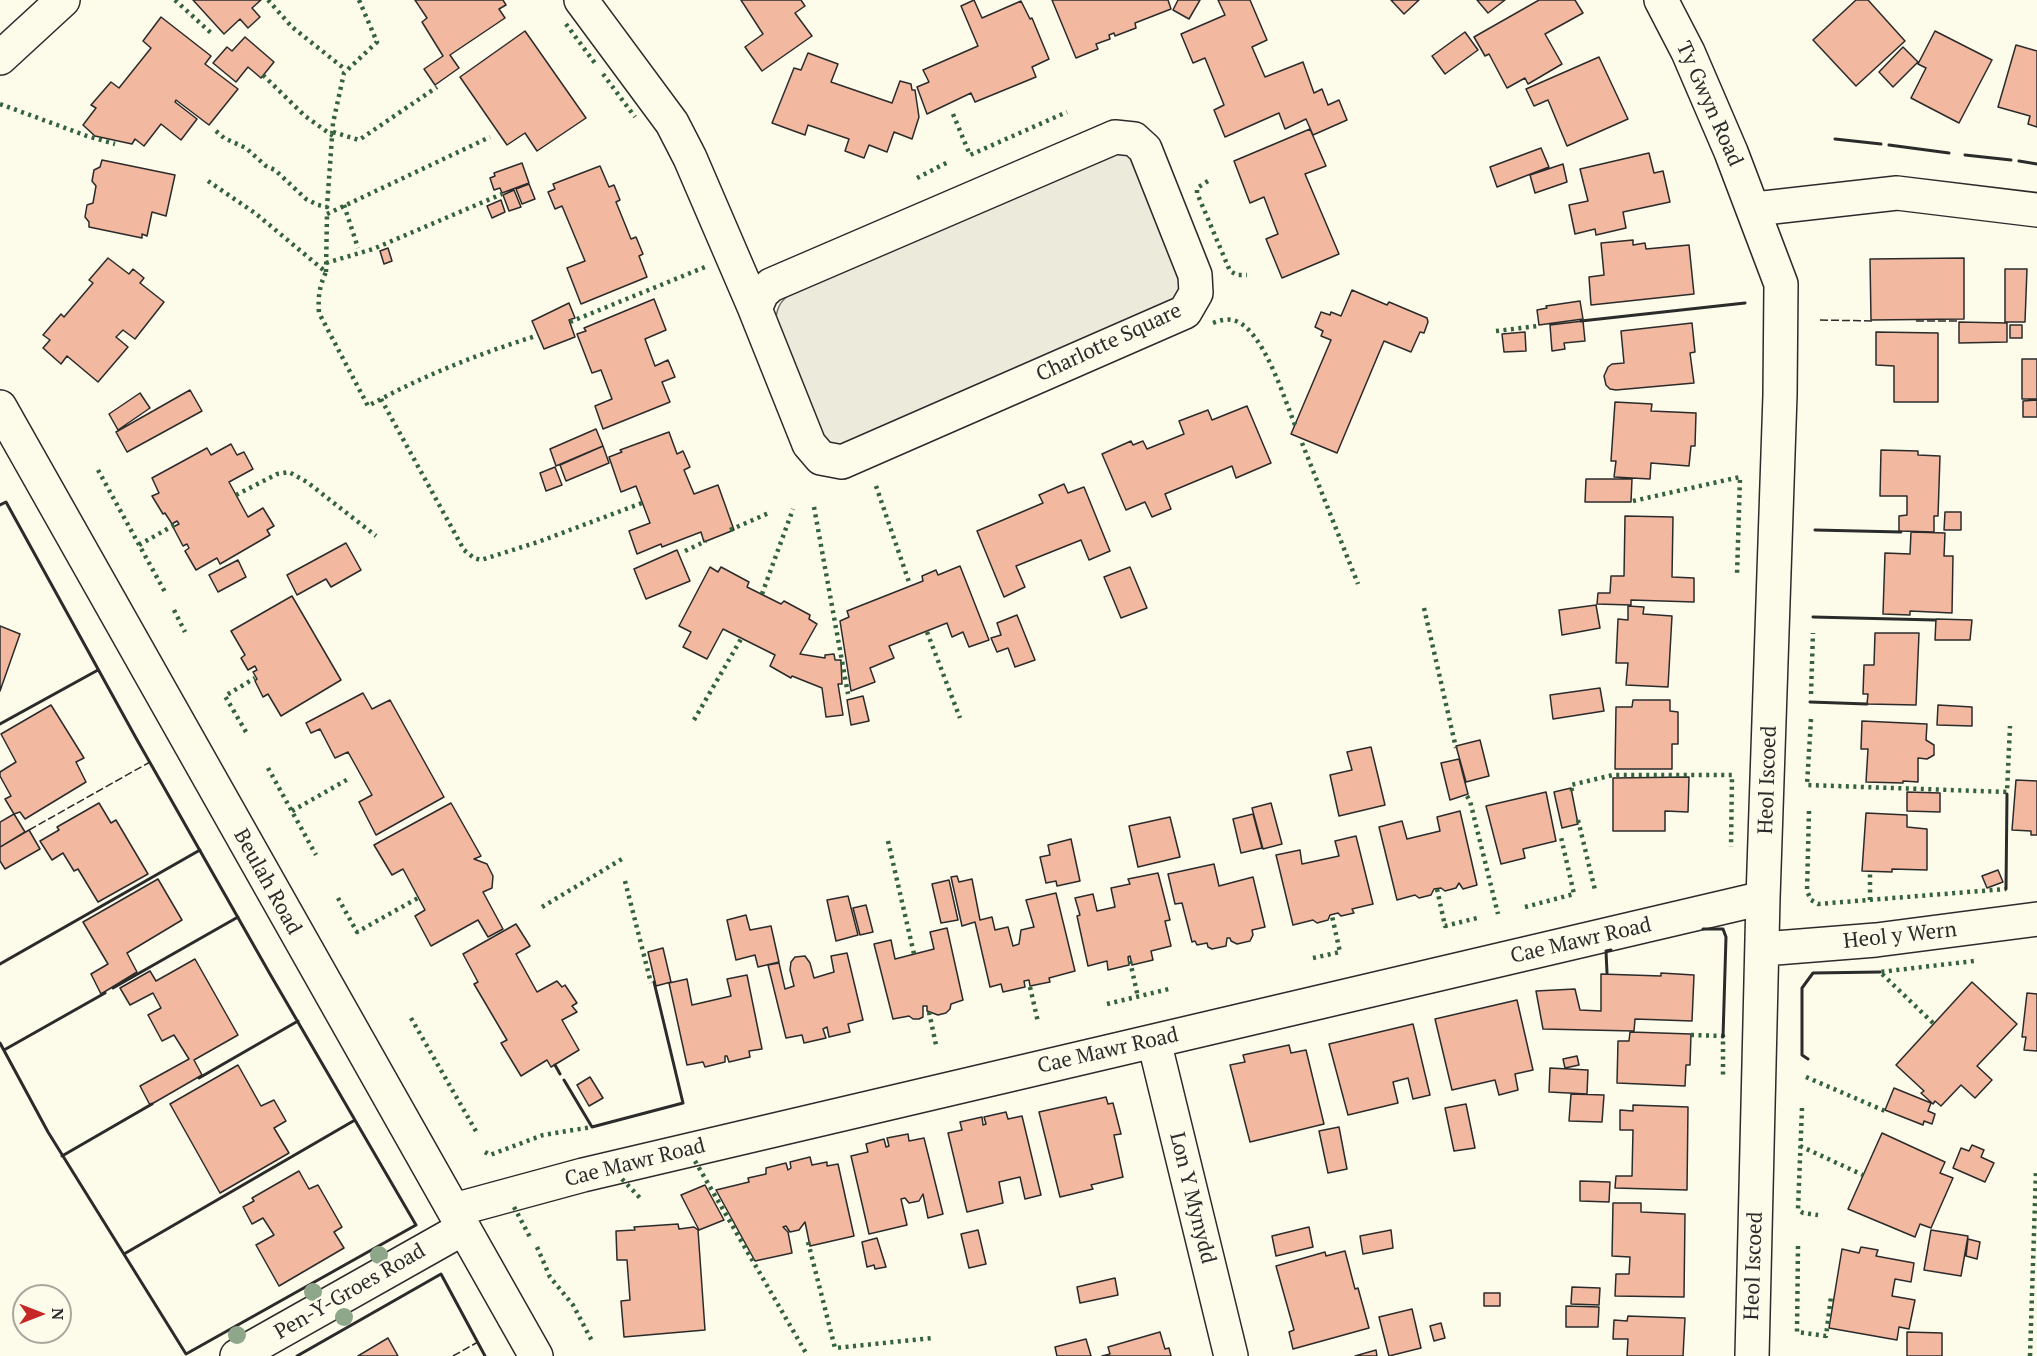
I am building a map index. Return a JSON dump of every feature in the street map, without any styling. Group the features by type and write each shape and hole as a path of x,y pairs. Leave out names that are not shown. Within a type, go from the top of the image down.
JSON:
{"street":[{"path":"0,58 63,0"},
{"name":"Charlotte Square","path":"581,0 672,123 690,158 755,309 809,444 820,458 842,462 1185,312 1196,293 1195,275 1145,148 1134,139 1115,137 771,285 762,293 755,309"},
{"name":"Ty Gwyn Road","path":"1660,0 1688,52 1755,209"},
{"path":"1755,209 1897,193 2037,210"},
{"name":"Heol Iscoed","path":"1752,1356 1763,898 1774,618 1781,284 1755,209"},
{"name":"Beulah Road","path":"0,407 536,1356"},
{"name":"Cae Mawr Road","path":"459,1219 584,1175 1763,898"},
{"name":"Heol y Wern","path":"1763,949 1876,940 2037,919"},
{"name":"Lon Y Mynydd","path":"1154,1041 1231,1356"},
{"name":"Pen-Y-Groes Road","path":"237,1356 459,1219"}],"shaded area":[{"path":"1113,152 1125,153 1134,159 1182,287 1173,304 843,447 831,446 821,438 775,322 778,307 782,301 788,296"}],"building":[{"path":"193,0 261,0 252,8 260,17 248,28 240,19 224,34"},
{"path":"415,0 503,0 506,5 499,9 505,18 450,55 459,68 435,85 424,69 443,56 422,22 427,18"},
{"path":"741,0 801,0 805,6 795,13 812,36 762,71 745,47 763,34"},
{"path":"974,0 982,18 1021,1 1030,19 1032,18 1049,59 1032,67 1036,77 975,102 971,93 927,114 917,87 929,82 923,70 978,46 961,6"},
{"path":"1052,0 1168,0 1171,9 1135,23 1136,28 1115,36 1114,33 1109,35 1110,39 1096,44 1098,49 1076,58"},
{"path":"1178,0 1200,0 1189,19 1173,10"},
{"path":"1218,0 1250,0 1267,40 1252,47 1265,77 1303,62 1314,93 1322,89 1328,105 1339,100 1347,120 1313,135 1306,119 1285,129 1279,113 1225,137 1214,110 1224,105 1205,58 1193,63 1181,34 1225,15"},
{"path":"1391,0 1419,0 1404,14"},
{"path":"1477,0 1505,0 1488,13"},
{"path":"1539,0 1575,0 1583,13 1545,34 1562,64 1528,84 1525,78 1507,88 1489,54 1485,56 1474,37"},
{"path":"1856,0 1868,0 1905,41 1856,86 1813,40"},
{"path":"161,17 211,56 205,64 238,89 209,125 176,100 175,102 197,119 181,140 161,124 144,146 135,139 132,144 95,136 83,125 96,108 91,105 111,82 119,88 151,48 143,41"},
{"path":"525,31 586,118 537,151 525,133 507,145 460,77"},
{"path":"1935,31 1992,60 1959,123 1911,98 1926,68 1918,64"},
{"path":"1465,32 1478,50 1445,74 1432,56"},
{"path":"245,37 274,62 261,78 248,67 236,82 213,63 227,47 232,51"},
{"path":"2016,45 2037,51 2037,127 2028,124 2030,116 1998,107"},
{"path":"1903,47 1918,62 1893,87 1879,72"},
{"path":"808,53 838,64 831,82 892,103 900,81 911,84 912,90 915,90 919,117 912,139 894,132 887,152 869,145 864,158 845,151 849,139 808,125 805,135 772,123 794,68 801,70"},
{"path":"1599,57 1628,119 1567,146 1548,100 1534,106 1526,89"},
{"path":"1310,129 1326,166 1305,174 1339,254 1282,278 1266,239 1278,234 1264,197 1250,203 1234,161"},
{"path":"1541,148 1549,167 1497,187 1490,167"},
{"path":"1649,153 1654,173 1663,171 1670,202 1623,212 1626,228 1596,235 1595,229 1575,234 1569,205 1588,201 1580,169"},
{"path":"102,160 175,175 166,216 152,212 147,236 142,234 142,238 89,227 89,222 85,217 87,205 93,203 96,186 92,181 94,170 100,167"},
{"path":"522,163 529,183 502,193 500,188 494,190 490,178 495,176 494,173"},
{"path":"1563,164 1567,182 1535,193 1530,175"},
{"path":"600,166 609,187 614,185 620,200 616,202 631,239 636,237 643,254 639,256 647,277 581,304 567,268 585,261 562,206 555,209 548,192 555,189 553,184"},
{"path":"529,184 535,199 522,204 516,189"},
{"path":"514,190 521,207 509,211 503,195"},
{"path":"501,200 505,212 492,218 487,206"},
{"path":"1633,240 1633,245 1645,243 1646,249 1689,245 1694,294 1591,305 1589,277 1604,275 1601,243"},
{"path":"388,248 392,261 384,264 380,251"},
{"path":"108,258 129,274 133,269 144,278 140,283 164,302 135,339 123,330 116,337 128,347 98,382 67,356 61,364 43,348 50,340 43,335 61,314 64,317 93,283 89,280"},
{"path":"1964,258 1964,319 1871,320 1870,259"},
{"path":"2005,269 2027,269 2025,322 2005,322"},
{"path":"1352,290 1387,305 1389,302 1427,318 1428,322 1424,333 1420,332 1411,352 1384,341 1337,453 1291,434 1331,340 1321,336 1323,331 1315,327 1321,312 1330,315 1331,312 1341,316"},
{"path":"654,299 666,330 645,339 655,366 668,360 675,377 662,382 670,402 603,429 595,406 612,399 601,370 592,373 577,334 586,331 584,328"},
{"path":"1580,301 1583,319 1539,325 1537,310 1547,308 1546,306"},
{"path":"569,303 575,318 569,320 575,337 544,349 532,321"},
{"path":"1583,321 1585,341 1564,343 1565,349 1552,351 1550,325"},
{"path":"1959,322 2007,323 2007,342 1959,343"},
{"path":"1692,323 1695,352 1690,353 1694,383 1616,390 1606,385 1604,376 1608,367 1612,364 1624,363 1621,331"},
{"path":"2010,325 2022,325 2022,338 2010,338"},
{"path":"1525,332 1526,351 1504,352 1502,334"},
{"path":"1876,332 1938,333 1938,402 1894,402 1894,366 1876,365"},
{"path":"2022,359 2037,359 2037,399 2022,399"},
{"path":"190,390 202,411 127,452 116,432"},
{"path":"140,393 150,408 118,430 109,414"},
{"path":"2037,400 2037,417 2023,417 2023,401"},
{"path":"1615,402 1652,404 1651,411 1696,413 1695,446 1691,446 1689,466 1651,463 1650,479 1614,477 1616,461 1611,461"},
{"path":"1247,406 1271,463 1236,478 1232,466 1165,494 1171,509 1152,517 1145,502 1126,510 1102,454 1131,441 1133,445 1143,441 1147,449 1184,434 1179,421 1208,410 1212,420"},
{"path":"596,429 603,446 556,466 550,449"},
{"path":"669,432 677,454 683,451 690,467 684,470 694,494 718,485 734,530 704,542 701,532 637,554 629,531 650,523 636,486 621,492 609,457 622,452 620,450"},
{"path":"231,444 237,455 244,452 253,469 229,482 248,517 263,508 274,526 267,530 270,535 220,564 217,558 196,570 185,551 189,548 187,544 183,546 173,527 179,524 177,521 172,524 152,496 159,493 152,478 207,448 211,455"},
{"path":"603,446 609,463 566,481 560,465"},
{"path":"1881,450 1918,451 1918,455 1940,456 1938,516 1934,516 1934,532 1899,531 1899,516 1907,515 1907,496 1880,496"},
{"path":"555,467 562,485 546,491 540,473"},
{"path":"1586,479 1632,479 1631,502 1585,502"},
{"path":"1064,484 1068,493 1084,487 1110,551 1089,560 1081,540 1016,566 1025,587 1004,597 977,531 1043,503 1039,495"},
{"path":"1945,512 1961,512 1961,530 1944,530"},
{"path":"1625,516 1673,517 1672,577 1694,578 1694,602 1631,600 1631,605 1597,604 1598,593 1610,593 1611,576 1624,576"},
{"path":"1911,532 1945,533 1944,556 1953,556 1952,613 1910,611 1910,615 1883,614 1885,553 1910,554"},
{"path":"346,543 361,570 331,587 326,579 297,595 287,575"},
{"path":"677,550 690,581 646,599 634,569"},
{"path":"238,560 246,577 218,592 209,575"},
{"path":"960,566 989,640 969,647 963,632 952,637 947,623 889,646 894,658 870,668 875,682 851,691 840,621 849,617 847,611 923,581 922,576 936,570 938,575"},
{"path":"710,567 718,572 721,567 749,582 747,587 781,604 784,601 810,615 809,619 817,624 800,654 825,658 825,655 834,654 835,660 841,660 842,684 838,684 843,715 826,717 822,688 792,676 791,678 770,666 775,655 723,629 707,659 683,647 691,632 679,626"},
{"path":"1130,567 1147,608 1121,618 1104,577"},
{"path":"292,596 341,680 281,716 268,694 263,697 253,672 257,670 255,666 248,670 241,658 245,655 231,631"},
{"path":"1596,605 1600,628 1562,635 1559,610"},
{"path":"1628,606 1644,607 1643,614 1672,616 1668,687 1626,685 1628,663 1616,663 1618,619 1628,620"},
{"path":"1017,615 1035,660 1015,667 1008,648 997,652 991,638 1001,635 997,623"},
{"path":"1936,619 1972,620 1970,640 1935,640"},
{"path":"0,626 20,634 0,691"},
{"path":"1875,633 1919,633 1916,705 1867,704 1868,694 1863,694 1864,665 1874,665"},
{"path":"1600,688 1604,711 1553,719 1550,695"},
{"path":"363,693 372,709 390,700 444,797 376,835 359,802 372,795 348,752 335,758 320,729 311,733 306,723"},
{"path":"863,696 869,721 851,725 847,700"},
{"path":"1633,700 1670,700 1670,711 1678,712 1678,744 1672,744 1672,769 1615,769 1616,707 1632,707"},
{"path":"51,705 84,758 76,762 86,782 25,819 20,812 14,814 5,799 11,796 0,772 16,762 1,734"},
{"path":"1938,705 1972,707 1972,726 1937,725"},
{"path":"1862,721 1927,724 1926,740 1934,745 1934,755 1927,759 1918,758 1918,782 1866,782 1868,749 1861,749"},
{"path":"1480,740 1489,776 1466,782 1456,746"},
{"path":"1371,747 1385,805 1339,816 1330,775 1352,770 1347,752"},
{"path":"1459,759 1468,794 1450,800 1441,763"},
{"path":"1689,777 1688,812 1665,811 1665,831 1613,831 1613,778"},
{"path":"2016,780 2037,781 2037,835 2031,835 2031,831 2012,830"},
{"path":"1571,788 1578,824 1562,828 1554,792"},
{"path":"1546,792 1556,841 1523,849 1525,858 1501,864 1486,806"},
{"path":"1907,792 1940,793 1940,812 1907,811"},
{"path":"99,803 111,823 116,820 148,874 98,902 78,869 74,871 63,853 52,860 40,841 59,830 57,827"},
{"path":"451,803 481,856 474,859 487,864 493,876 492,888 483,892 503,929 488,937 478,920 431,946 415,916 425,910 403,869 392,875 374,845"},
{"path":"1271,803 1282,844 1263,849 1252,808"},
{"path":"1460,811 1477,885 1463,889 1459,883 1456,888 1445,891 1441,888 1434,889 1431,895 1419,898 1415,895 1397,900 1379,827 1402,821 1407,839 1440,831 1437,817"},
{"path":"1866,813 1907,815 1907,827 1927,829 1927,870 1862,871"},
{"path":"14,814 25,832 0,847 0,822"},
{"path":"1253,814 1262,848 1241,853 1233,819"},
{"path":"1170,817 1180,857 1138,867 1129,826"},
{"path":"29,830 40,849 5,869 0,861 0,847"},
{"path":"1356,836 1373,904 1352,909 1354,913 1341,916 1338,913 1330,915 1328,920 1317,923 1313,920 1293,925 1276,855 1300,850 1302,864 1339,856 1335,841"},
{"path":"1071,839 1080,881 1057,886 1056,881 1046,883 1040,857 1050,855 1048,845"},
{"path":"1214,864 1219,886 1253,877 1265,927 1252,930 1253,935 1250,941 1237,944 1227,938 1226,946 1212,949 1207,943 1197,945 1195,941 1192,942 1182,903 1175,904 1168,874"},
{"path":"1998,870 2003,882 1987,888 1982,876"},
{"path":"1158,873 1170,920 1165,921 1171,946 1151,951 1153,960 1132,965 1130,956 1128,957 1129,965 1108,970 1107,961 1088,966 1075,898 1093,894 1097,911 1115,907 1111,888 1130,884 1128,879"},
{"path":"957,876 959,882 972,879 980,920 992,917 995,930 1008,927 1013,946 1019,944 1021,930 1034,927 1026,900 1056,893 1075,971 1049,978 1050,982 1030,986 1029,980 1024,981 1025,987 1003,992 1001,984 990,987 975,922 962,926 951,877"},
{"path":"158,879 182,920 127,953 137,972 101,994 91,974 108,964 83,922"},
{"path":"949,880 958,920 941,923 932,884"},
{"path":"848,896 858,935 836,941 827,900"},
{"path":"866,905 873,932 860,935 853,908"},
{"path":"746,915 750,930 771,926 779,962 758,967 755,955 736,960 727,920"},
{"path":"516,924 530,946 516,954 537,992 557,981 562,987 565,985 577,1003 572,1006 577,1012 562,1020 579,1050 551,1067 547,1060 521,1076 501,1043 507,1040 474,984 478,982 463,954"},
{"path":"947,928 963,1000 951,1004 946,1013 938,1015 927,1011 927,1006 923,1006 923,1017 919,1019 909,1016 893,1019 874,944 891,940 895,959 934,949 930,932"},
{"path":"663,948 671,982 656,986 648,952"},
{"path":"847,953 863,1020 848,1024 850,1032 829,1037 827,1027 823,1029 826,1038 804,1043 802,1035 786,1038 768,965 779,963 785,989 794,986 790,970 791,962 795,957 805,956 810,963 814,978 834,972 831,956"},
{"path":"195,959 238,1035 194,1060 202,1075 150,1105 140,1086 189,1059 174,1035 162,1041 148,1015 161,1008 153,993 130,1005 120,988 150,971 156,981"},
{"path":"1661,973 1694,975 1692,1021 1635,1019 1634,1031 1543,1029 1536,991 1575,989 1580,1010 1601,1011 1601,974 1661,976"},
{"path":"747,975 762,1049 749,1051 750,1057 729,1062 725,1056 725,1062 705,1067 703,1062 687,1065 669,983 687,979 692,1005 731,996 727,979"},
{"path":"1972,982 2017,1024 1977,1066 1992,1080 1975,1098 1961,1085 1941,1106 1935,1101 1933,1104 1921,1093 1924,1091 1896,1065"},
{"path":"2027,993 2037,994 2037,1051 2024,1050 2026,1037 2022,1037"},
{"path":"1517,1000 1533,1070 1515,1074 1518,1090 1499,1095 1495,1080 1452,1090 1435,1019"},
{"path":"1413,1024 1430,1095 1413,1099 1408,1078 1393,1082 1398,1103 1348,1115 1329,1044"},
{"path":"1630,1032 1691,1034 1690,1065 1686,1065 1685,1086 1617,1083 1618,1041 1629,1041"},
{"path":"1289,1045 1291,1053 1306,1050 1324,1124 1250,1142 1230,1065 1245,1062 1243,1055"},
{"path":"1577,1056 1579,1065 1565,1068 1563,1059"},
{"path":"238,1065 261,1106 274,1100 286,1121 274,1128 289,1153 220,1193 170,1104"},
{"path":"1550,1068 1588,1070 1587,1094 1549,1092"},
{"path":"590,1077 603,1098 589,1106 577,1085"},
{"path":"1894,1088 1931,1103 1928,1111 1935,1114 1932,1124 1924,1121 1923,1125 1885,1110"},
{"path":"1571,1094 1604,1095 1602,1122 1569,1121"},
{"path":"1106,1097 1108,1104 1113,1103 1121,1134 1114,1135 1123,1177 1091,1185 1093,1189 1060,1197 1039,1112"},
{"path":"1466,1104 1475,1148 1454,1151 1445,1108"},
{"path":"1633,1105 1688,1107 1687,1190 1615,1188 1616,1176 1632,1176 1633,1130 1620,1130 1620,1110 1633,1111"},
{"path":"1006,1112 1008,1119 1022,1116 1041,1195 1025,1199 1020,1177 999,1182 1003,1203 967,1212 948,1133 962,1130 960,1122 982,1117 983,1125 986,1124 984,1117"},
{"path":"1339,1127 1347,1169 1328,1173 1319,1131"},
{"path":"1882,1133 1945,1162 1940,1173 1953,1178 1931,1228 1920,1224 1915,1237 1848,1209"},
{"path":"908,1134 909,1141 924,1138 943,1214 928,1218 923,1194 919,1201 909,1203 905,1198 901,1199 907,1225 869,1234 851,1156 868,1152 866,1144 884,1139 886,1147 889,1146 887,1138"},
{"path":"1972,1145 1984,1150 1981,1157 1994,1163 1985,1182 1953,1168 1961,1148 1969,1151"},
{"path":"810,1157 812,1165 827,1162 827,1166 838,1164 854,1236 810,1246 805,1222 799,1230 790,1232 786,1226 783,1227 788,1232 792,1253 755,1261 716,1190 749,1182 748,1178 766,1174 766,1168 786,1163 788,1170 791,1168 790,1162"},
{"path":"299,1171 309,1189 318,1185 342,1227 334,1232 344,1248 279,1286 256,1245 274,1235 263,1218 252,1224 243,1207 254,1201 252,1198"},
{"path":"1580,1181 1610,1182 1609,1202 1580,1201"},
{"path":"705,1185 724,1220 699,1230 681,1195"},
{"path":"1613,1203 1641,1203 1641,1212 1685,1214 1684,1297 1615,1296 1616,1274 1629,1274 1630,1257 1612,1256"},
{"path":"678,1224 679,1229 694,1227 698,1230 705,1330 624,1337 621,1301 630,1300 627,1260 617,1260 616,1231 635,1230 634,1227"},
{"path":"1309,1227 1313,1247 1276,1256 1272,1236"},
{"path":"978,1230 986,1264 969,1268 961,1234"},
{"path":"1391,1230 1393,1248 1363,1254 1360,1236"},
{"path":"1931,1230 1968,1236 1961,1276 1924,1270"},
{"path":"877,1238 886,1267 875,1269 874,1265 867,1267 862,1242"},
{"path":"1968,1239 1980,1242 1977,1259 1966,1256"},
{"path":"1861,1247 1878,1250 1876,1256 1914,1263 1911,1282 1895,1279 1892,1296 1915,1300 1909,1329 1899,1327 1897,1340 1829,1328 1842,1249 1859,1253"},
{"path":"1345,1251 1369,1328 1293,1349 1289,1332 1294,1330 1276,1266 1325,1252 1326,1256"},
{"path":"1115,1278 1118,1295 1080,1303 1077,1287"},
{"path":"1572,1287 1600,1288 1599,1305 1571,1304"},
{"path":"1484,1293 1500,1293 1500,1306 1484,1306"},
{"path":"1566,1306 1599,1307 1598,1327 1566,1327"},
{"path":"1412,1309 1421,1348 1389,1356 1379,1317"},
{"path":"1628,1316 1685,1318 1683,1356 1627,1356 1628,1339 1613,1339 1614,1320 1627,1321"},
{"path":"1441,1323 1445,1338 1434,1341 1430,1326"},
{"path":"1160,1332 1165,1349 1169,1348 1171,1356 1102,1356 1110,1354 1108,1347"},
{"path":"1907,1332 1942,1333 1942,1356 1907,1356"},
{"path":"388,1338 398,1356 358,1356"},
{"path":"1086,1339 1091,1356 1057,1356 1055,1347"},
{"path":"1376,1350 1377,1356 1355,1356"}],"hedge":[{"path":"175,0 211,33"},
{"path":"268,0 292,27 346,70"},
{"path":"216,131 224,138 246,148 266,166 275,170 306,199 327,207 333,123 344,73 377,42 359,0"},
{"path":"566,24 597,66"},
{"path":"603,74 635,117"},
{"path":"263,75 305,116 333,136"},
{"path":"333,132 359,140 437,87"},
{"path":"0,104 115,144"},
{"path":"953,114 970,155 1067,112"},
{"path":"327,214 490,137"},
{"path":"917,178 950,161"},
{"path":"208,181 255,213 326,272 320,292 319,313 368,406 450,366 536,336"},
{"path":"1208,181 1197,188 1197,193 1230,271 1237,275 1247,275"},
{"path":"326,263 373,249 502,194"},
{"path":"344,205 358,248"},
{"path":"326,272 327,213"},
{"path":"570,322 705,267"},
{"path":"1213,323 1224,320 1236,321 1255,338 1272,367 1295,425"},
{"path":"1496,331 1538,326"},
{"path":"381,399 464,550 474,558 481,560 538,542 642,503"},
{"path":"1302,443 1358,584"},
{"path":"98,470 165,592"},
{"path":"236,495 277,474 289,472 307,482 376,536"},
{"path":"1633,501 1740,477 1737,575"},
{"path":"876,486 910,585"},
{"path":"814,507 848,694"},
{"path":"762,594 793,509"},
{"path":"730,530 771,512"},
{"path":"139,545 176,524"},
{"path":"685,551 706,541"},
{"path":"1424,608 1456,748"},
{"path":"174,610 185,632"},
{"path":"927,632 960,718"},
{"path":"1811,694 1813,633"},
{"path":"694,720 741,639"},
{"path":"246,732 225,696 255,678"},
{"path":"1811,719 1807,785 2007,792 2010,726"},
{"path":"268,768 316,855"},
{"path":"1572,791 1571,785 1613,775 1732,775 1731,847"},
{"path":"292,811 350,778"},
{"path":"1467,796 1498,914"},
{"path":"1809,811 1807,891 1811,900 1818,904 2006,889"},
{"path":"1578,820 1595,890"},
{"path":"1525,907 1574,894 1561,837"},
{"path":"888,841 914,954"},
{"path":"542,907 622,859"},
{"path":"1870,874 1870,900"},
{"path":"625,881 651,983"},
{"path":"1437,889 1445,926 1481,917"},
{"path":"338,898 357,932 418,898"},
{"path":"1313,958 1340,952 1332,916"},
{"path":"1130,961 1138,997"},
{"path":"1933,1023 1880,972 1974,961"},
{"path":"1030,987 1038,1022"},
{"path":"1107,1004 1169,989"},
{"path":"929,1012 936,1045"},
{"path":"411,1018 477,1133"},
{"path":"1691,1035 1723,1036 1723,1079"},
{"path":"1806,1077 1885,1111"},
{"path":"1802,1108 1798,1209 1803,1213 1818,1215"},
{"path":"485,1152 490,1155 543,1135 592,1127"},
{"path":"1800,1146 1863,1175"},
{"path":"695,1161 806,1353"},
{"path":"2030,1356 2036,1171"},
{"path":"622,1179 642,1200"},
{"path":"514,1207 531,1239"},
{"path":"808,1242 835,1348 933,1338"},
{"path":"1798,1246 1797,1332 1826,1336 1831,1297"},
{"path":"537,1247 550,1277 573,1305 592,1341"}],"fence":[{"path":"1820,320 1874,321"},
{"path":"1916,321 1958,321"},
{"path":"29,830 150,762"},
{"path":"453,1356 478,1342"}],"wall":[{"path":"1835,139 1881,144"},
{"path":"1889,145 1949,153"},
{"path":"1965,155 2011,160"},
{"path":"2019,161 2037,164"},
{"path":"1581,321 1745,303"},
{"path":"0,505 6,502 136,738 416,1225 186,1354 48,1132 0,1043"},
{"path":"1815,530 1901,532"},
{"path":"1813,617 1935,620"},
{"path":"0,724 98,670"},
{"path":"1810,702 1867,704"},
{"path":"2006,889 2007,794"},
{"path":"0,964 200,850"},
{"path":"113,988 238,917"},
{"path":"1703,929 1723,929 1726,937 1723,1037"},
{"path":"1607,973 1606,951 1611,950"},
{"path":"1808,1059 1802,1055 1802,988 1813,973 1880,972"},
{"path":"564,1080 592,1127 683,1103 654,982"},
{"path":"4,1050 105,993"},
{"path":"199,1078 298,1021"},
{"path":"555,1065 560,1074"},
{"path":"62,1156 152,1104"},
{"path":"124,1254 355,1120"},
{"path":"297,1356 441,1274 485,1356"}]}
